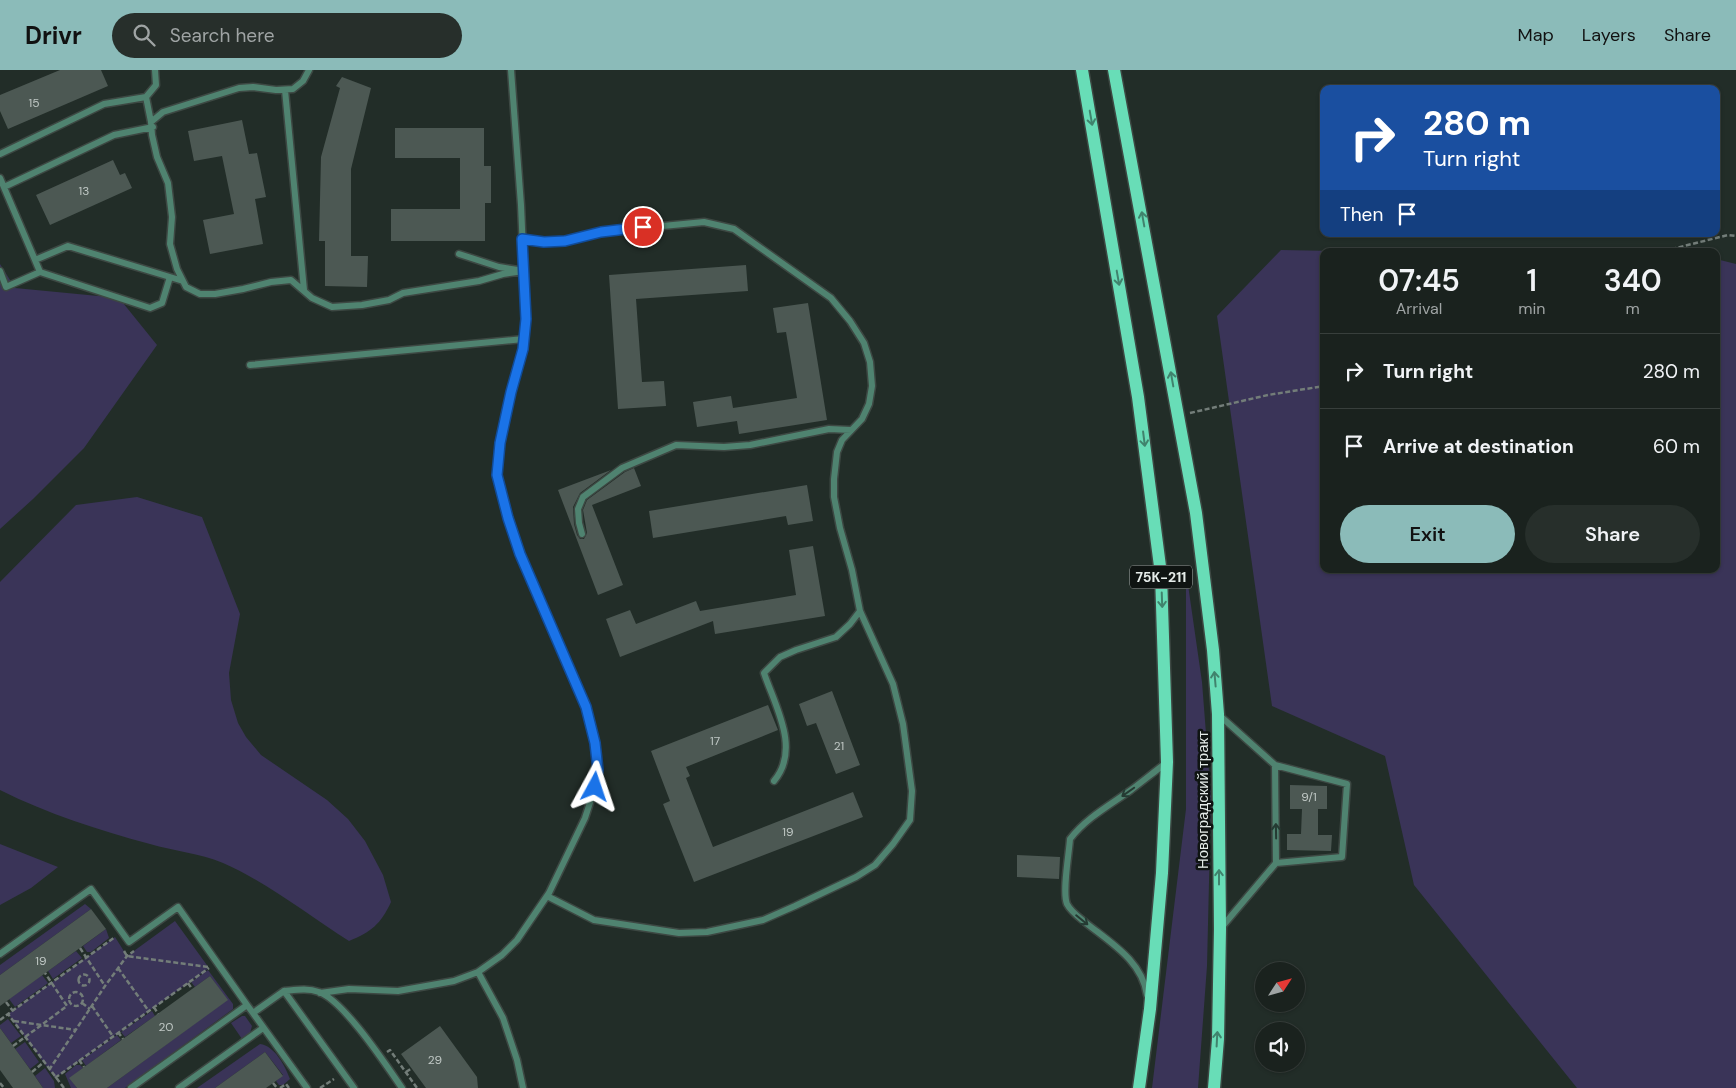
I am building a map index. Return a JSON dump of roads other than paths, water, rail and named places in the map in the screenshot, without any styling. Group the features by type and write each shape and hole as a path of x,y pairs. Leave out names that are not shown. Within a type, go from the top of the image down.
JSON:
{"main road":[{"name":"75К-211","path":"1082,70 1138,397 1161,574 1167,762 1162,873 1150,1009 1139,1088"},
{"name":"Новоградский тракт","path":"1114,70 1196,513 1213,650 1218,714 1220,929 1218,1039 1214,1088"}],"lane":[{"path":"0,154 104,104 146,98 156,86 155,70"},
{"path":"4,187 114,135 152,124 163,112 239,88 293,89 303,81 310,70"},
{"path":"253,1013 284,992 300,989 320,992 349,989 398,991 454,981 478,972 502,955 517,940 547,896 585,818 595,787 598,770 595,743 586,707 520,554 497,475 500,443 523,349 526,319 511,70"},
{"path":"286,90 304,290"},
{"path":"146,98 157,157 168,183 172,217 170,244 177,269 186,287 200,294 243,289 271,282 291,280 312,298 332,307 362,305 389,300 403,293 479,281 503,274 524,271"},
{"path":"0,178 40,272"},
{"path":"522,239 544,242 565,241 601,232 704,222 734,229 831,298 850,321 864,343 870,362 872,386 869,404 862,420 842,440 837,452 834,497 860,611 893,684 903,724 912,791 910,820 875,865 763,920 707,932 679,933 594,920 547,896"},
{"path":"34,260 68,246 183,281"},
{"path":"459,254 499,267 524,271"},
{"path":"0,271 6,287 40,272 150,308 162,303 170,277"},
{"path":"250,365 524,338"},
{"path":"582,534 578,509 583,497 622,468 676,445 724,447 829,429 851,430"},
{"path":"774,781 781,773 783,764 784,727 764,673 780,657 836,637 860,611"},
{"path":"1218,714 1275,765 1347,784 1342,857 1276,863"},
{"path":"1150,1009 1146,989 1136,965 1127,955 1074,914 1067,904 1065,892 1070,839 1075,832 1167,762"},
{"path":"1220,929 1276,863 1275,765"},
{"path":"0,954 91,889 129,942 178,907 307,1088"},
{"path":"478,972 503,1018 517,1060 523,1088"},
{"path":"284,992 354,1088"},
{"path":"320,992 337,1004 349,1018 402,1088"},
{"path":"131,1088 247,1005"},
{"path":"179,1088 263,1028"}]}
